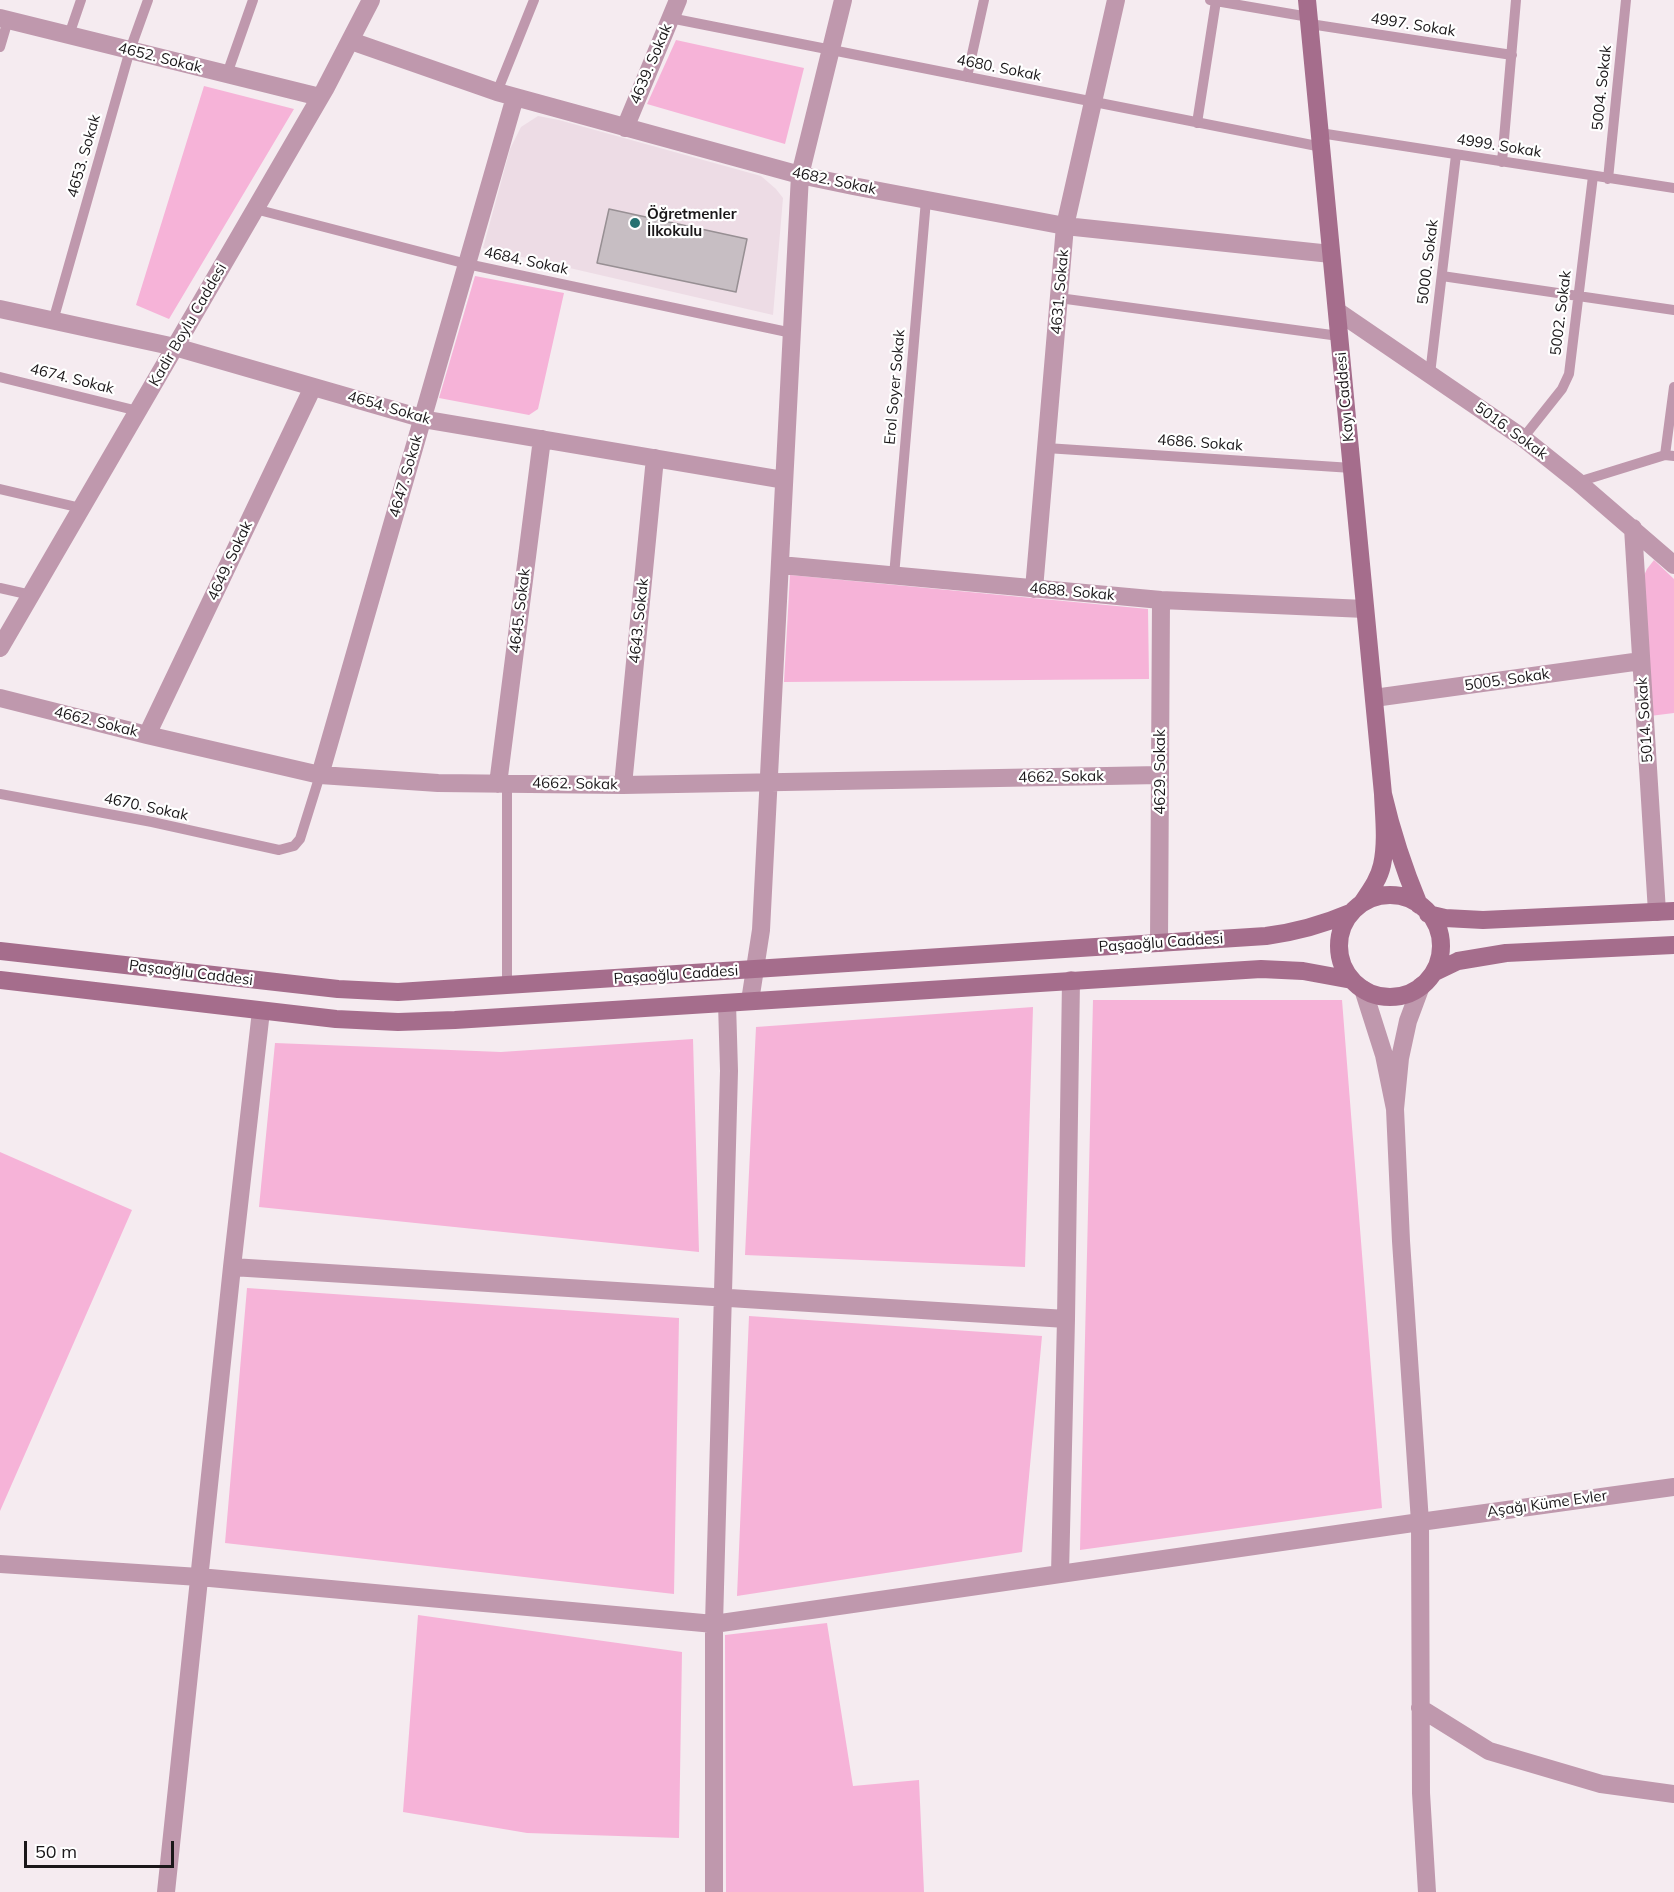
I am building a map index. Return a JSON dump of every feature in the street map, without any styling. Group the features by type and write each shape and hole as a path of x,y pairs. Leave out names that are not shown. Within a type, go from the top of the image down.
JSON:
{"street":[{"name":"Kadir Boylu Caddesi","path":"0,648 320,97 371,0"},
{"name":"4639. Sokak","path":"625,128 678,0"},
{"path":"750,1001 761,930 800,175 843,0"},
{"name":"4631. Sokak","path":"1034,589 1065,226 1116,0"},
{"name":"Kayı Caddesi","path":"1309,14 1383,794 1382,866 1374,884 1356,908"},
{"name":"4652. Sokak","path":"4,19 320,97"},
{"name":"4682. Sokak","path":"351,41 497,92 800,175 1065,226 1332,254"},
{"name":"4647. Sokak","path":"320,775 515,97"},
{"name":"4654. Sokak","path":"0,309 175,347 422,419 784,480"},
{"name":"5016. Sokak","path":"1337,311 1523,438 1633,528 1674,565"},
{"name":"4649. Sokak","path":"147,735 313,387"},
{"name":"4645. Sokak","path":"502,784 542,439"},
{"name":"4643. Sokak","path":"623,785 655,458"},
{"name":"5014. Sokak","path":"1633,528 1641,661 1666,912"},
{"path":"1653,545 1674,546"},
{"name":"4688. Sokak","path":"780,565 1161,600 1365,609"},
{"name":"4629. Sokak","path":"1159,943 1161,600"},
{"name":"5005. Sokak","path":"1374,698 1641,661"},
{"name":"4662. Sokak","path":"0,698 320,775 438,783 623,785 1160,775"},
{"name":"Kayı Caddesi","path":"1383,794 1404,870 1424,909"},
{"path":"1666,912 1483,920 1445,918 1408,899 1393,895 1377,896 1356,908 1342,927 1338,943 1340,959 1347,974 1372,994 1389,998 1406,995 1458,961 1506,953 1674,945"},
{"name":"Paşaoğlu Caddesi","path":"0,951 338,989 398,992 1286,933 1324,924 1356,908"},
{"path":"1424,909 1435,923 1440,940 1440,957 1427,980 1406,1030 1400,1058 1395,1109 1401,1241 1420,1522 1421,1792 1427,1892"},
{"name":"Paşaoğlu Caddesi","path":"0,980 261,1011 398,1022 1262,969 1303,970 1358,985"},
{"path":"1060,1574 1071,980"},
{"path":"1358,985 1384,1055 1395,1109"},
{"path":"714,1892 714,1624 729,1071 727,1003"},
{"path":"166,1892 261,1011"},
{"path":"232,1267 1066,1319"},
{"name":"Aşağı Küme Evler","path":"0,1564 199,1577 714,1624 1674,1487"},
{"path":"1420,1708 1489,1750 1600,1784 1674,1794"}],"lane":[{"path":"69,35 81,0"},
{"name":"4653. Sokak","path":"53,321 130,50 148,0"},
{"path":"227,74 253,0"},
{"path":"497,92 534,0"},
{"path":"967,77 984,0"},
{"path":"1502,162 1516,0"},
{"name":"5004. Sokak","path":"1608,179 1626,0"},
{"path":"1197,123 1213,1"},
{"name":"4997. Sokak","path":"1213,1 1309,14 1512,55"},
{"name":"4680. Sokak","path":"670,18 1197,123 1321,140"},
{"path":"0,47 4,19"},
{"name":"4999. Sokak","path":"1321,140 1456,155 1674,188"},
{"name":"5000. Sokak","path":"1430,374 1456,155"},
{"name":"5002. Sokak","path":"1523,438 1566,381 1593,176"},
{"name":"Erol Soyer Sokak","path":"894,576 926,200"},
{"name":"4684. Sokak","path":"255,208 467,264 792,333"},
{"path":"1442,276 1674,310"},
{"path":"1059,298 1339,336"},
{"name":"4674. Sokak","path":"0,377 138,411"},
{"path":"1578,482 1670,455 1674,387"},
{"name":"4686. Sokak","path":"1046,448 1352,468"},
{"path":"0,489 81,508"},
{"path":"0,588 31,595"},
{"name":"4647. Sokak","path":"286,849 294,846 300,839 320,775"},
{"name":"4645. Sokak","path":"502,784 507,986"},
{"name":"4670. Sokak","path":"0,794 152,822 270,849 286,849"}],"shaded area":[{"path":"676,40 804,68 785,144 647,104"},
{"path":"204,86 294,109 169,319 136,305"},
{"name":"Öğretmenler İlkokulu","path":"538,116 761,176 783,198 773,315 483,248 510,149 521,127"},
{"path":"475,276 564,293 538,409 529,415 439,398"},
{"path":"1654,560 1674,579 1674,713 1650,716 1639,586"},
{"path":"790,575 1148,609 1149,679 784,682"},
{"path":"1093,1000 1342,1000 1382,1508 1080,1550"},
{"path":"1033,1007 1025,1267 745,1255 756,1027"},
{"path":"693,1039 699,1252 259,1207 275,1043 501,1052"},
{"path":"0,1152 132,1210 0,1511"},
{"path":"247,1288 679,1318 674,1594 225,1543"},
{"path":"749,1316 1042,1336 1022,1552 737,1596"},
{"path":"418,1615 682,1652 679,1838 527,1833 403,1812"},
{"path":"827,1623 853,1786 919,1780 924,1892 726,1892 725,1635"}],"building":[{"path":"609,209 747,239 736,292 597,263"}],"place":[{"name":"Öğretmenler İlkokulu","path":"635,223"}]}
